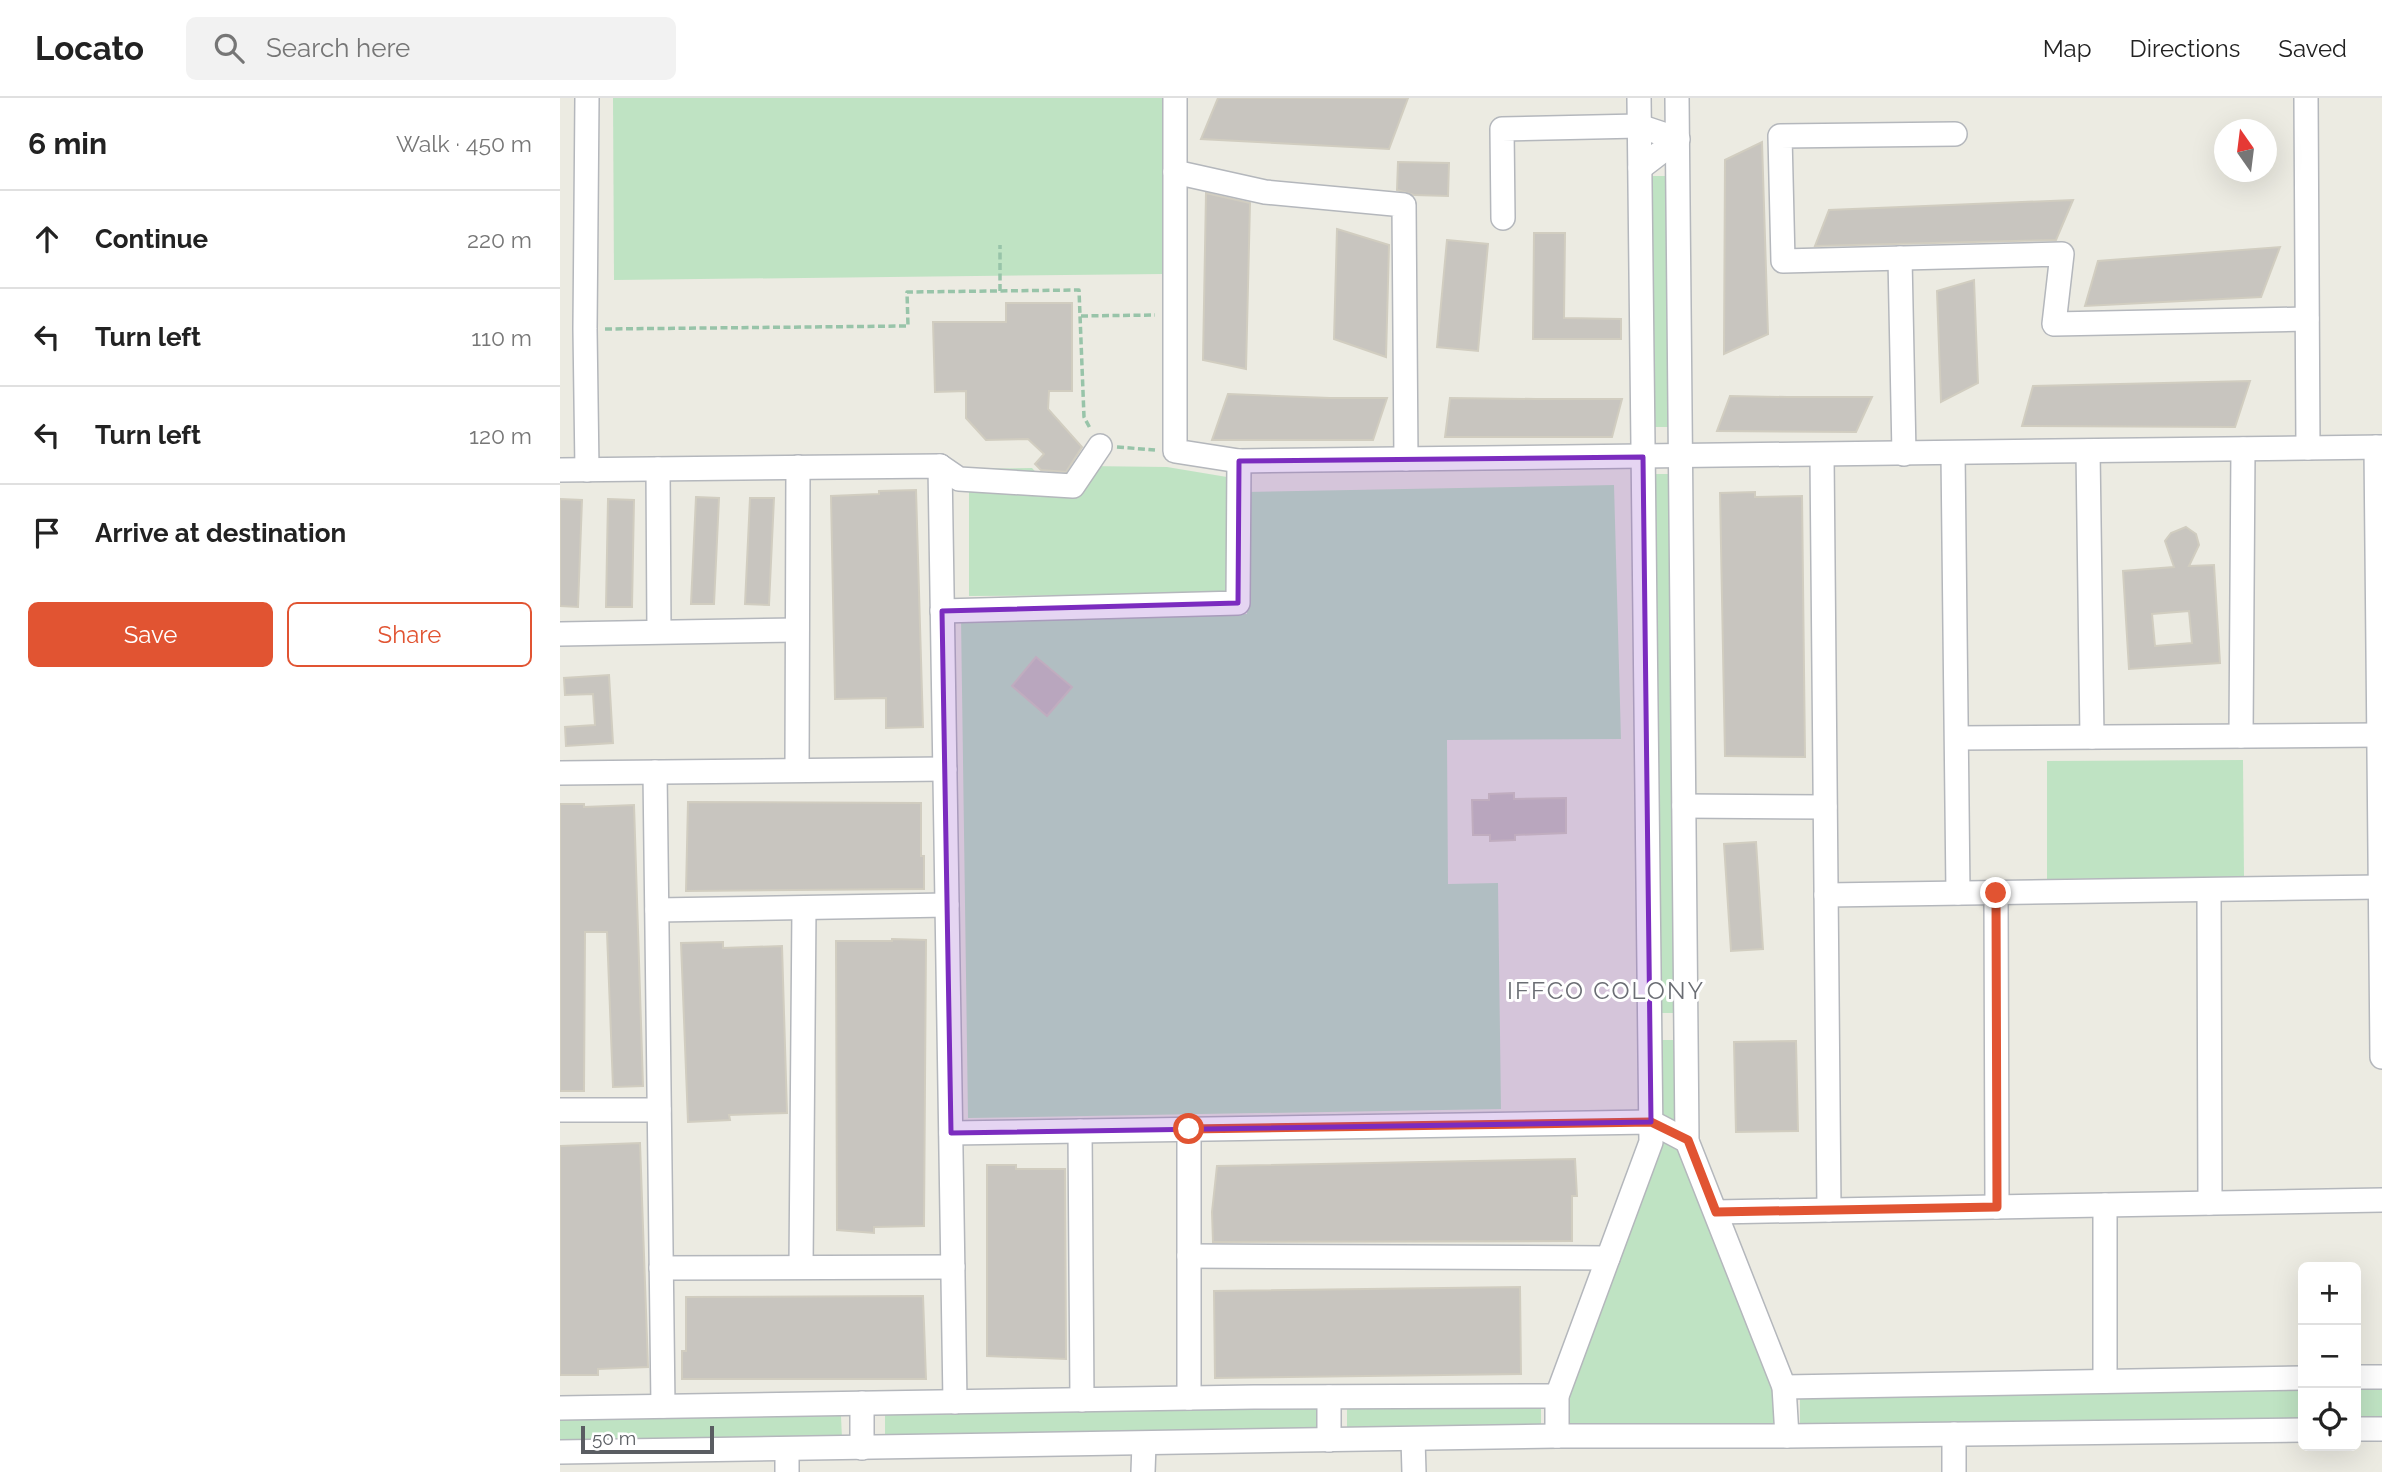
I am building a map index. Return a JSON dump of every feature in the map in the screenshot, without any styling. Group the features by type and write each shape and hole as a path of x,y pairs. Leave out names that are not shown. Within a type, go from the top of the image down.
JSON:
{"street":[{"path":"587,98 587,470"},
{"path":"1175,98 1175,452 1239,461 2379,447 2382,1058"},
{"path":"1557,1436 1557,1396 1651,1142 1639,98"},
{"path":"1678,98 1688,1140 1784,1387 1787,1436"},
{"path":"2306,98 2308,448"},
{"path":"1503,218 1502,129 1639,126 1678,139"},
{"path":"1955,134 1780,136 1783,261 2062,254 2054,324 2307,319"},
{"path":"1640,168 1678,139"},
{"path":"1175,172 1265,192 1404,205 1406,459"},
{"path":"1900,258 1904,454"},
{"path":"560,470 940,466 959,479 1073,486 1100,446"},
{"path":"2241,736 2243,449"},
{"path":"2088,451 2092,737"},
{"path":"1953,453 1958,893"},
{"path":"1822,455 1829,1210"},
{"path":"942,611 1238,603 1239,461"},
{"path":"940,466 955,1402"},
{"path":"797,771 798,467"},
{"path":"658,469 659,631"},
{"path":"560,634 797,630"},
{"path":"1956,738 2379,735"},
{"path":"560,773 945,769"},
{"path":"655,772 663,1406"},
{"path":"1684,806 1825,807"},
{"path":"1826,895 2380,887"},
{"path":"2209,890 2210,1203"},
{"path":"1996,893 1997,1207"},
{"path":"657,910 947,905"},
{"path":"801,1267 804,908"},
{"path":"1650,1027 1686,1026"},
{"path":"560,1110 659,1110"},
{"path":"951,1133 1651,1122 1688,1140"},
{"path":"1189,1129 1189,1398"},
{"path":"1080,1131 1082,1400"},
{"path":"1716,1212 2382,1200"},
{"path":"2105,1205 2105,1381"},
{"path":"1189,1256 1608,1258"},
{"path":"661,1268 953,1267"},
{"path":"2361,1377 2382,1377"},
{"path":"1784,1387 2298,1378"},
{"path":"560,1408 1189,1398 1557,1396"},
{"path":"1329,1397 1329,1440"},
{"path":"862,1403 862,1448"},
{"path":"2361,1429 2382,1429"},
{"path":"560,1452 1557,1436 2298,1430"},
{"path":"1954,1434 1954,1472"},
{"path":"1413,1438 1414,1472"},
{"path":"1143,1444 1143,1472"},
{"path":"787,1449 787,1472"}],"path":[{"path":"1000,245 1000,291"},
{"path":"585,329 908,326 908,292 1079,290 1084,417 1100,446 1175,452"},
{"path":"1080,316 1175,314"}],"highlighted area":[{"path":"1643,457 1651,1122 951,1133 942,611 1238,603 1239,461"}],"green space":[{"path":"613,98 1162,98 1164,274 614,280"},
{"path":"1650,176 1666,176 1671,427 1655,427"},
{"path":"1086,466 1167,467 1227,477 1231,594 969,596 969,469 1032,468 1054,492"},
{"path":"1652,474 1669,474 1676,1013 1660,1013"},
{"path":"1614,485 1621,739 1447,740 1448,884 1498,883 1501,1109 968,1118 961,619 1247,614 1245,492"},
{"path":"2243,760 2244,877 2047,879 2047,761"},
{"path":"1656,1040 1678,1040 1680,1150 1776,1392 1776,1425 1568,1426 1569,1396 1658,1150"},
{"path":"2361,1389 2382,1389 2382,1419 2361,1419"},
{"path":"2298,1390 2298,1420 1800,1425 1800,1395"},
{"path":"1347,1407 1541,1407 1541,1430 1347,1431"},
{"path":"1319,1408 1319,1432 885,1437 885,1414"},
{"path":"841,1416 842,1439 560,1443 560,1420"}],"building":[{"path":"1218,98 1408,98 1389,149 1201,139"},
{"path":"1762,142 1768,334 1724,354 1725,160"},
{"path":"1398,162 1449,163 1448,196 1414,195 1397,190"},
{"path":"1206,193 1250,203 1246,369 1203,360"},
{"path":"2073,200 2056,240 1815,246 1829,210"},
{"path":"1337,229 1389,245 1386,357 1334,339"},
{"path":"1534,233 1565,233 1564,318 1621,319 1621,339 1533,339"},
{"path":"1447,240 1488,244 1478,351 1437,347"},
{"path":"2280,247 2261,297 2085,306 2098,261"},
{"path":"1974,280 1978,383 1941,402 1937,291"},
{"path":"1006,303 1072,303 1072,391 1049,391 1048,409 1082,447 1066,472 1041,470 1035,464 1044,454 1028,439 986,440 966,418 966,391 935,392 933,322 1006,322"},
{"path":"2250,381 2235,427 2022,426 2033,386"},
{"path":"1228,394 1387,398 1373,440 1212,440"},
{"path":"1730,396 1872,397 1856,432 1717,431"},
{"path":"1450,398 1622,399 1612,437 1445,437"},
{"path":"916,490 923,727 886,728 886,698 835,699 831,496"},
{"path":"1755,492 1755,497 1802,496 1805,757 1725,756 1720,493"},
{"path":"696,497 719,498 714,604 691,604"},
{"path":"750,498 774,498 769,605 745,604"},
{"path":"560,499 582,500 578,607 560,606"},
{"path":"608,499 634,500 632,607 606,607"},
{"path":"2186,527 2196,534 2199,545 2189,566 2214,565 2220,663 2129,669 2123,571 2174,567 2165,541 2171,533","holes":["2189,611 2192,643 2155,646 2152,614"]},
{"path":"1036,657 1072,687 1047,716 1012,686"},
{"path":"609,675 613,743 566,746 565,727 595,725 593,694 565,695 564,678"},
{"path":"1514,793 1514,799 1566,798 1566,833 1515,835 1515,840 1490,841 1490,835 1473,835 1472,800 1489,800 1489,794"},
{"path":"688,802 921,803 924,889 686,891"},
{"path":"560,804 584,804 584,807 634,805 643,1086 613,1087 607,932 585,932 584,1091 560,1091"},
{"path":"1756,842 1763,949 1731,951 1724,844"},
{"path":"926,940 924,1226 874,1227 874,1233 837,1230 836,941"},
{"path":"723,942 723,948 782,946 787,1113 729,1115 730,1120 688,1122 681,943"},
{"path":"1796,1041 1798,1131 1736,1132 1734,1042"},
{"path":"640,1143 648,1367 598,1369 598,1375 560,1375 560,1146"},
{"path":"1575,1159 1577,1196 1572,1196 1572,1241 1213,1242 1212,1212 1217,1166"},
{"path":"987,1165 1016,1165 1016,1169 1065,1169 1066,1359 987,1356"},
{"path":"1520,1287 1521,1374 1215,1378 1214,1291"},
{"path":"923,1296 926,1379 682,1379 682,1351 686,1351 686,1297"}],"district":[{"name":"IFFCO COLONY","path":"1606,991"}],"route":[{"path":"1189,1129 1651,1122 1688,1140 1716,1212 1997,1207 1996,893"}]}
